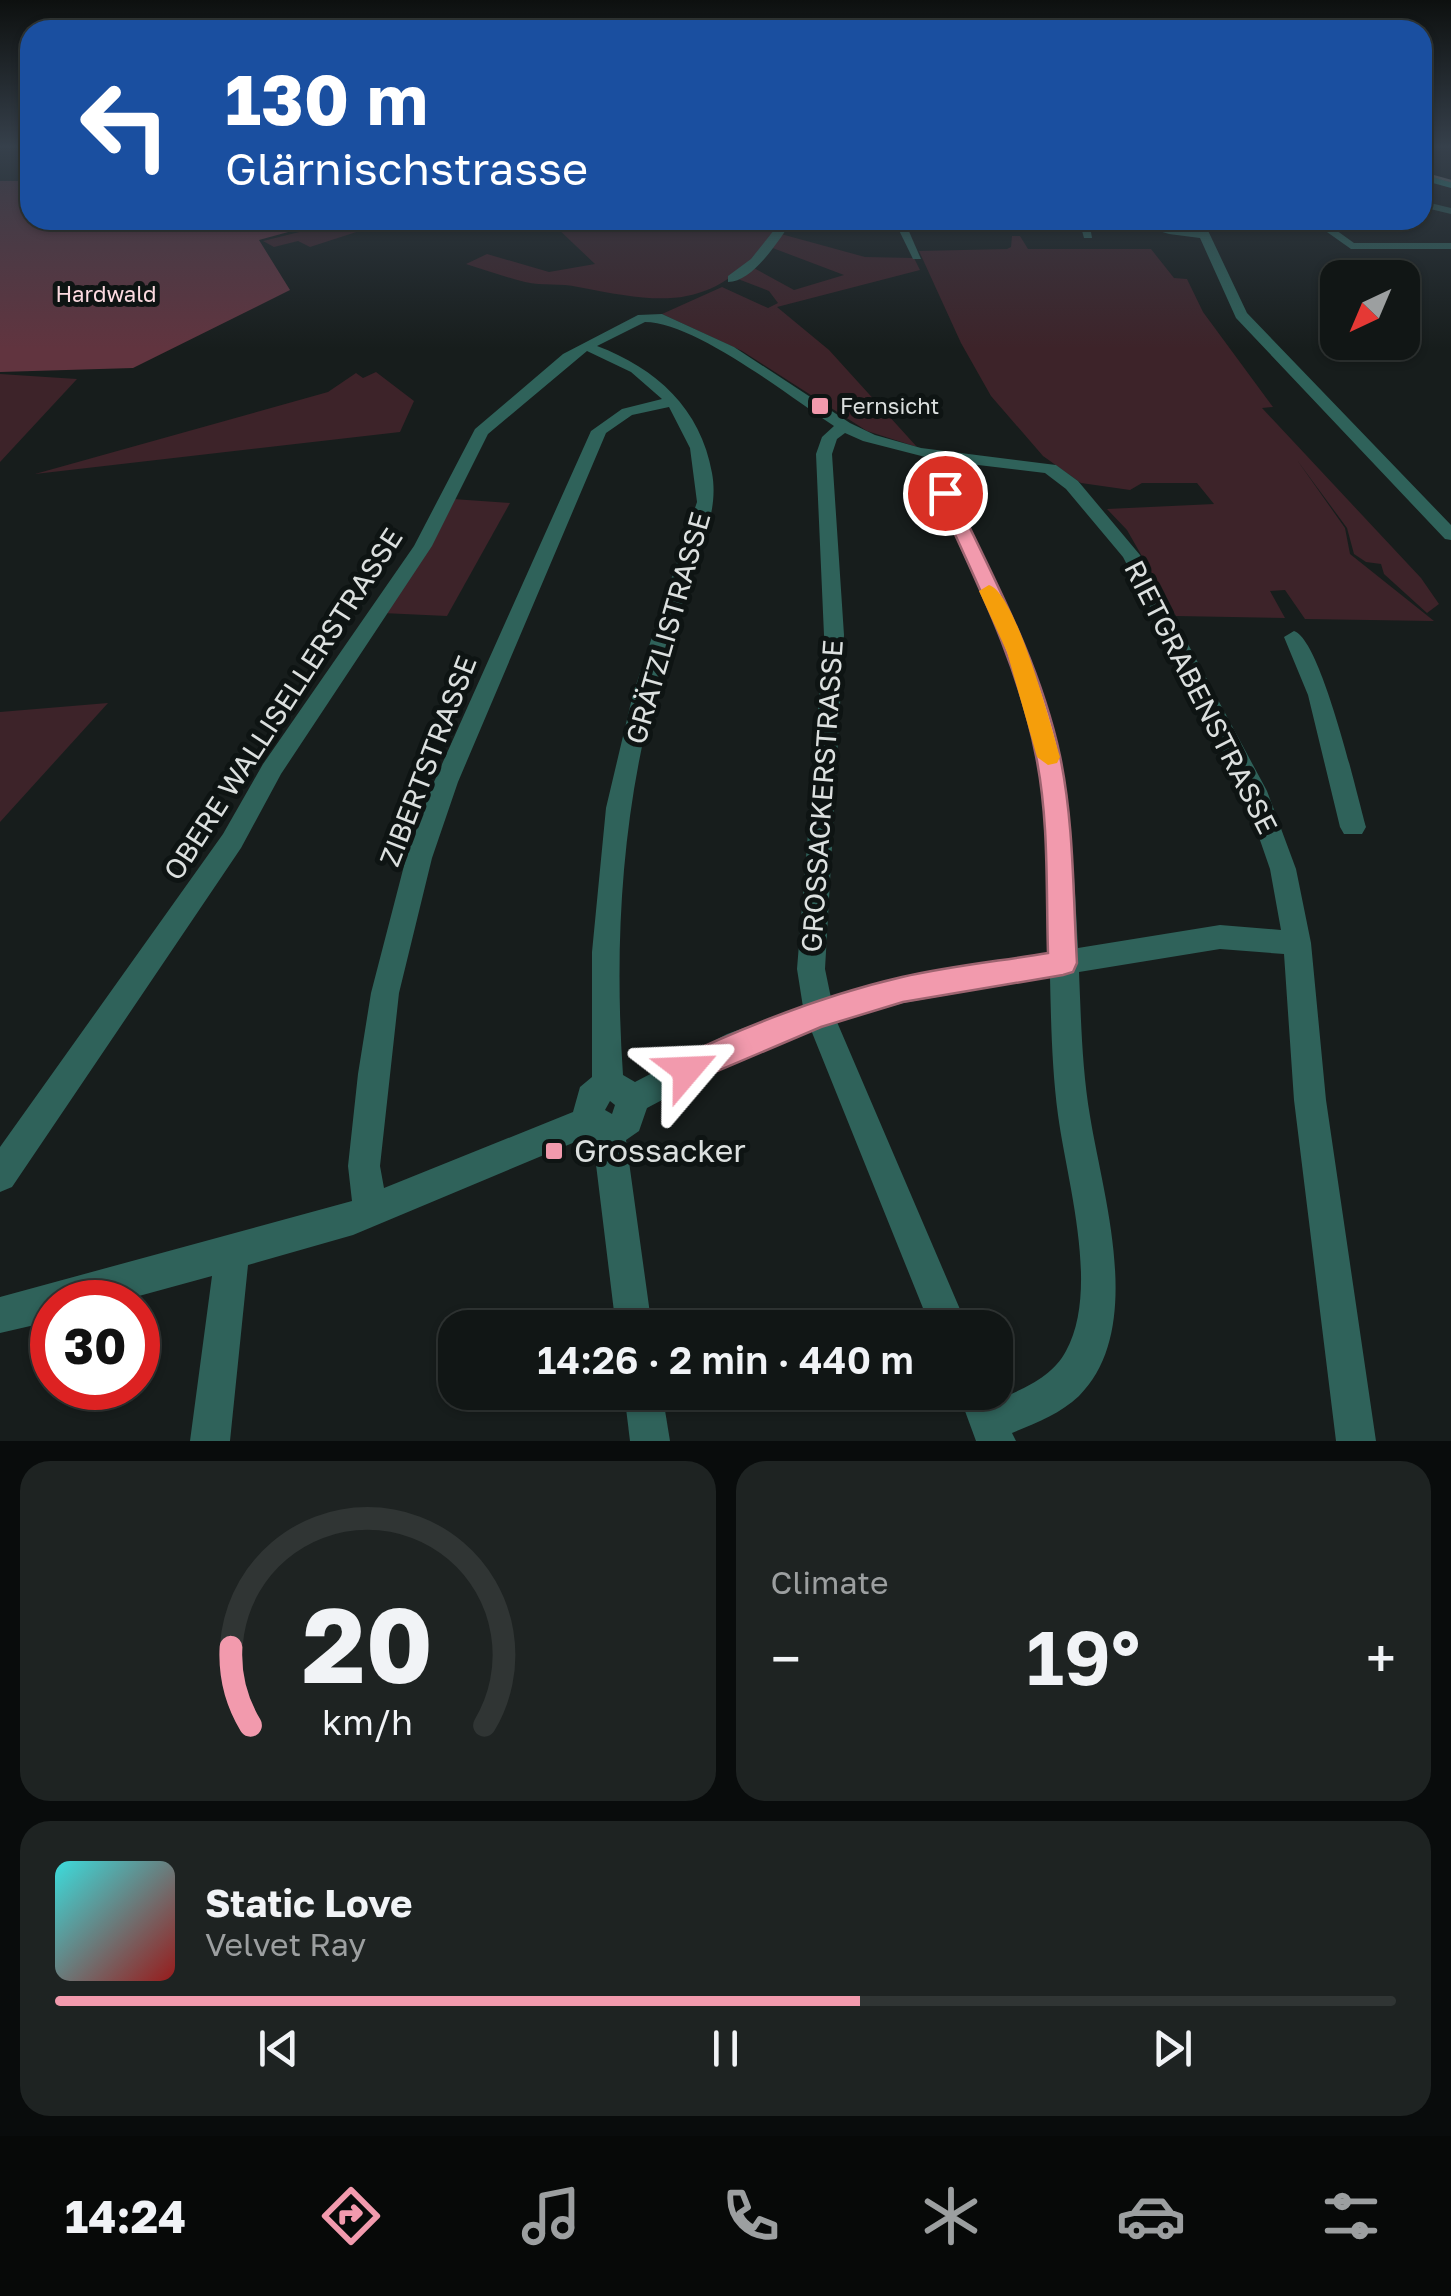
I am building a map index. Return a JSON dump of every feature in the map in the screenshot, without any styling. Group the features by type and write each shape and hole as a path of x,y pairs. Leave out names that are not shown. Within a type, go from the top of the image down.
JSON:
{"street":[{"path":"732,279 755,260 779,230"},
{"path":"904,230 917,257"},
{"path":"1086,230 1088,236"},
{"path":"1164,230 1206,235"},
{"path":"1203,230 1250,326 1451,536"},
{"path":"1329,230 1352,246 1451,246"},
{"name":"OBERE WALLISELLERSTRASSE","path":"0,1175 232,841 271,770 423,546 481,432 586,346 637,320 656,317"},
{"name":"RIETGRABENSTRASSE","path":"656,317 729,350 844,426 883,443 946,457 1028,464 1057,473 1109,526 1131,556 1255,791 1284,870 1297,943 1310,1100 1356,1441"},
{"name":"GRÄTZLISTRASSE","path":"586,346 632,367 674,400 690,422 702,450 706,502 635,725 621,808 607,996 620,1094"},
{"name":"ZIBERTSTRASSE","path":"370,1211 364,1166 385,993 419,858 446,782 599,431 627,412 674,400"},
{"name":"GROSSACKERSTRASSE","path":"844,426 830,437 824,454 834,635 832,716 810,949 819,1014 942,1310"},
{"path":"946,457 941,483 1018,652 1049,759 1057,830 1072,1102 1094,1235 1094,1321 1085,1354 1068,1383 1029,1407 987,1418"},
{"path":"1294,637 1319,695 1353,827"},
{"path":"631,1310 600,1125 591,1100 620,1094 819,1014 903,990 1220,937 1297,943"},
{"path":"136,1280 370,1211 600,1125"},
{"path":"210,1441 232,1253"},
{"path":"0,1315 30,1308"},
{"path":"646,1410 650,1441"}],"shaded area":[{"path":"308,230 363,230 310,247 298,241 274,247 263,241"},
{"path":"559,230 776,232 731,276 688,296 639,297 531,283 466,264 487,254 549,272 595,264"},
{"path":"781,234 865,257 914,258 920,270 777,307 829,350 917,447 867,431 742,351 662,314 722,287 768,308 778,303 769,291 738,279 752,267 794,290 844,275 770,247"},
{"path":"1012,236 1020,236 1028,249 1151,249 1174,278 1187,279 1203,312 1273,407 1262,408 1421,578 1439,604 1427,613 1384,574 1381,564 1366,562 1354,554 1347,528 1297,460 1345,528 1350,554 1434,621 1305,619 1285,590 1270,591 1285,618 1176,616 1127,530 1107,509 1214,504 1197,483 1142,483 1130,490 1081,483 1043,456 991,396 961,343 919,251 1007,249 1011,247"},
{"path":"376,372 414,401 400,432 35,474 328,392 356,373 363,378"},
{"path":"0,374 77,379 0,462"},
{"path":"453,499 510,503 447,616 382,613"},
{"path":"108,703 0,822 0,712"}],"green space":[{"name":"Hardwald","path":"0,214 20,214 20,230 296,230 259,240 290,290 133,368 0,372"}],"slow traffic":[{"path":"989,591 1018,652 1048,757"}],"place":[{"name":"Fernsicht","path":"820,406"},
{"name":"Grossacker","path":"554,1151"}],"route":[{"path":"687,1070 738,1044 819,1014 903,990 1063,963 1057,830 1049,759 1036,706 1018,652 945,493"}]}
